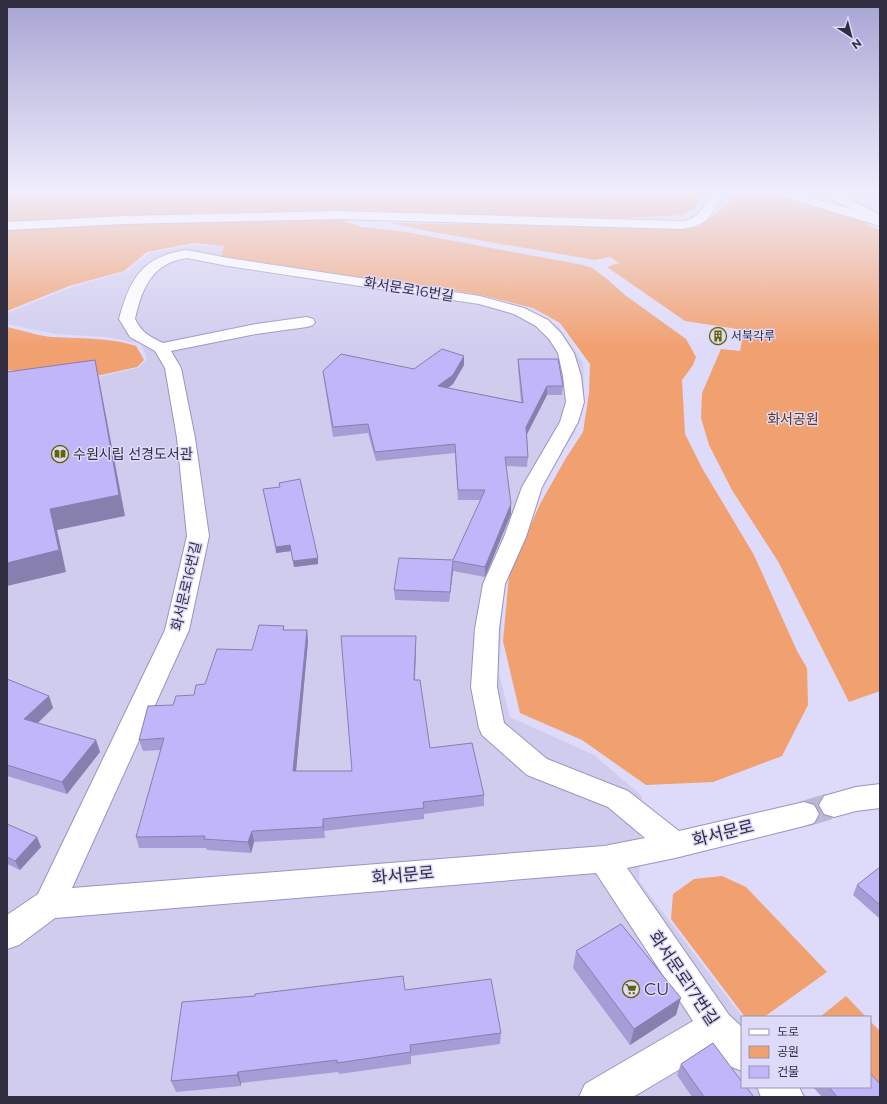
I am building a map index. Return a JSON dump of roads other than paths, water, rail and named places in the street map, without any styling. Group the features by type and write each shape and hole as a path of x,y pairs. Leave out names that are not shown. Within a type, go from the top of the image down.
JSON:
{"street":[{"name":"화서문로16번길","path":"49,904 177,630 198,536 186,438 172,368 161,348 136,334 128,319 131,303 144,275 157,263 172,256 187,254 228,262 480,300 519,311 542,323 555,336 566,353 572,376 575,402 569,422 532,487 515,537 494,584 487,629 484,687 492,728 537,767 618,799 675,845"},
{"path":"161,348 249,330 307,322"},
{"path":"834,806 880,796"},
{"name":"화서문로","path":"49,904 604,859 675,845 804,814"},
{"name":"화서문로17번길","path":"604,859 717,1027 741,1052"},
{"path":"7,934 49,904"},
{"path":"598,1097 717,1027"},
{"path":"776,1088 784,1097"}],"tunnel":[{"path":"804,814 834,805"}],"place":[{"name":"서북각루","path":"718,336"},
{"name":"수원시립 선경도서관","path":"60,454"},
{"name":"CU","path":"631,989"}],"park label":[{"name":"화서공원","path":"793,419"}]}
